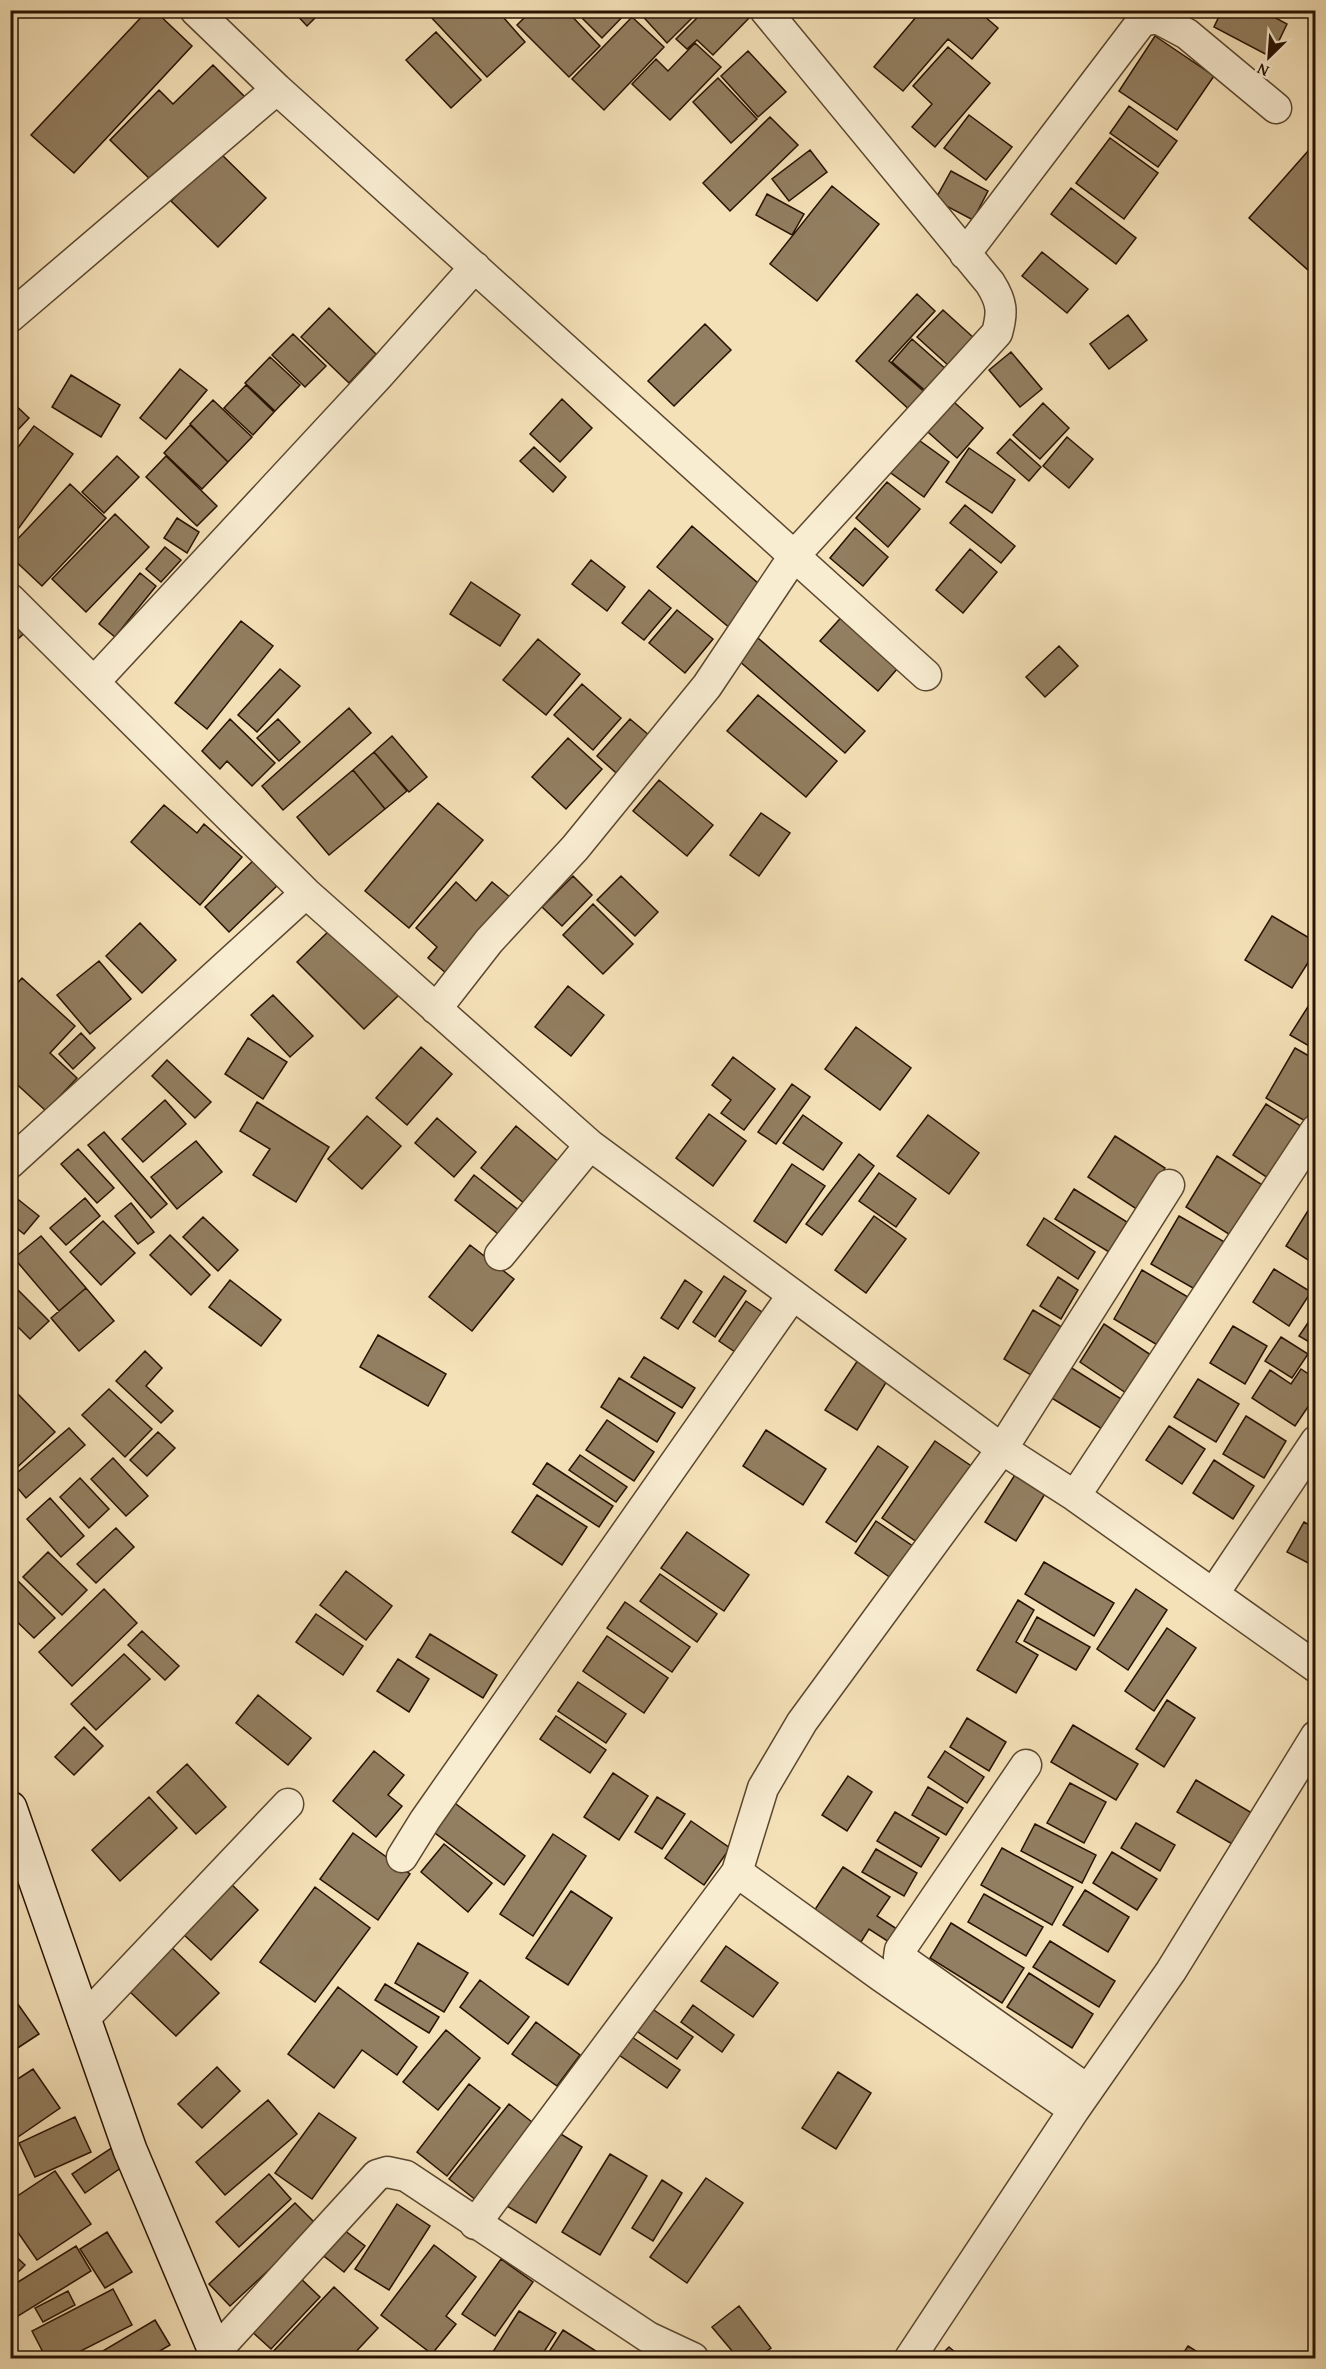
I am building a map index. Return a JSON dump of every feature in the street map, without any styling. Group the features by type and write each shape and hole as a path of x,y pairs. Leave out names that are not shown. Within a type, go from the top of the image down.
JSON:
{"street":[{"path":"195,10 277,89 926,675"},
{"path":"436,1009 489,942 575,848 707,686 794,556 997,333 1002,313 1000,300 765,10"},
{"path":"965,254 1142,21 1157,18 1187,34 1276,108"},
{"path":"10,317 277,89"},
{"path":"95,681 378,376 475,267"},
{"path":"10,599 306,893 590,1145 1002,1449 1075,1496 1316,1667"},
{"path":"10,1163 306,893"},
{"path":"1075,1496 1316,1130"},
{"path":"500,1255 590,1145"},
{"path":"475,2224 736,1872 763,1788 802,1722 1002,1449 1169,1185"},
{"path":"402,1857 432,1810 792,1296"},
{"path":"1214,1593 1316,1441"},
{"path":"910,2358 1081,2100 1171,1971 1316,1736"},
{"path":"1026,1765 900,1950 899,1957 1081,2100"},
{"path":"83,2020 288,1804"},
{"path":"10,1808 130,2150 217,2355 377,2175 387,2172 406,2176 648,2337 693,2358"},
{"path":"736,1872 881,1976 1081,2100"}],"building":[{"path":"148,10 154,10 192,46 74,173 31,135"},
{"path":"292,10 323,10 307,26"},
{"path":"433,10 497,10 525,42 487,77 429,15"},
{"path":"532,10 566,10 600,46 569,77 517,25"},
{"path":"574,10 629,10 602,38"},
{"path":"637,10 700,10 667,43"},
{"path":"705,10 745,10 751,16 713,55 697,40 687,49 676,39"},
{"path":"922,10 977,10 998,28 972,59 948,39 903,91 874,67"},
{"path":"1222,10 1261,10 1287,24 1271,57 1214,27"},
{"path":"632,17 664,47 604,110 572,79"},
{"path":"436,32 481,80 451,108 406,60"},
{"path":"1155,36 1214,76 1177,130 1119,91"},
{"path":"695,43 721,67 670,120 632,84 656,59 668,71"},
{"path":"948,47 990,83 935,147 912,127 932,104 913,86"},
{"path":"748,51 786,92 758,117 721,76"},
{"path":"213,65 245,97 157,186 110,140 159,90 173,104"},
{"path":"718,78 757,119 731,143 693,102"},
{"path":"1129,106 1177,141 1158,167 1110,133"},
{"path":"969,115 1012,147 986,180 944,148"},
{"path":"770,117 798,145 730,211 703,183"},
{"path":"1110,138 1158,173 1124,219 1076,183"},
{"path":"1316,142 1316,277 1249,218"},
{"path":"810,150 827,172 789,201 772,179"},
{"path":"219,152 266,198 218,247 171,201"},
{"path":"951,171 988,191 973,220 935,200"},
{"path":"832,186 879,224 817,301 770,264"},
{"path":"1071,188 1136,238 1116,264 1051,214"},
{"path":"767,194 804,214 792,235 756,215"},
{"path":"1042,252 1088,289 1067,313 1022,276"},
{"path":"917,294 935,311 889,361 928,395 912,412 856,361"},
{"path":"329,308 376,354 349,383 301,337"},
{"path":"943,310 975,339 950,367 917,337"},
{"path":"1128,315 1147,340 1109,369 1090,344"},
{"path":"705,324 731,350 674,406 648,381"},
{"path":"293,334 326,366 305,387 272,355"},
{"path":"912,339 947,370 928,393 892,362"},
{"path":"1011,352 1042,389 1020,407 989,370"},
{"path":"270,357 300,385 275,411 245,383"},
{"path":"180,369 207,390 166,439 140,418"},
{"path":"71,375 120,405 101,437 52,407"},
{"path":"246,385 274,412 253,435 224,408"},
{"path":"946,395 983,428 957,458 920,425"},
{"path":"562,399 592,428 560,462 530,434"},
{"path":"10,400 29,418 10,438"},
{"path":"213,400 252,437 228,462 190,424"},
{"path":"1043,403 1069,428 1040,459 1013,435"},
{"path":"190,425 228,462 202,489 164,453"},
{"path":"34,426 73,454 10,540 10,458"},
{"path":"909,433 949,462 924,497 884,468"},
{"path":"1067,437 1093,459 1069,488 1043,466"},
{"path":"1010,439 1041,467 1029,481 997,453"},
{"path":"534,447 566,477 553,492 520,461"},
{"path":"969,448 1015,480 992,513 946,482"},
{"path":"117,456 139,477 104,513 82,492"},
{"path":"166,456 217,506 197,526 146,477"},
{"path":"887,482 920,509 888,547 856,518"},
{"path":"70,484 106,518 42,586 10,556 10,547"},
{"path":"965,505 1015,546 1001,563 950,523"},
{"path":"115,514 149,547 86,612 52,579"},
{"path":"177,518 199,532 187,553 164,538"},
{"path":"692,526 765,589 731,629 657,567"},
{"path":"855,528 888,557 863,586 830,558"},
{"path":"165,547 181,560 161,582 146,569"},
{"path":"970,549 997,572 963,613 936,590"},
{"path":"591,560 625,587 607,611 572,584"},
{"path":"140,573 156,586 115,637 99,624"},
{"path":"471,582 520,615 500,646 450,614"},
{"path":"649,590 671,608 644,640 622,623"},
{"path":"10,609 29,629 10,646"},
{"path":"677,610 713,639 685,673 649,643"},
{"path":"846,612 904,661 878,691 820,641"},
{"path":"241,621 273,646 207,729 175,703"},
{"path":"758,638 865,731 845,753 738,660"},
{"path":"538,639 580,674 546,715 503,680"},
{"path":"1059,646 1078,666 1045,697 1026,677"},
{"path":"280,669 300,686 257,732 238,715"},
{"path":"582,684 621,718 593,750 554,715"},
{"path":"758,695 837,761 806,797 727,731"},
{"path":"349,708 371,733 283,810 262,786"},
{"path":"230,719 275,763 252,786 227,761 220,769 202,751"},
{"path":"278,719 300,742 279,761 257,738"},
{"path":"630,719 656,741 623,779 597,756"},
{"path":"392,736 427,777 409,792 374,752"},
{"path":"568,738 602,769 566,809 532,777"},
{"path":"374,752 407,791 385,809 353,770"},
{"path":"353,770 385,809 329,855 297,817"},
{"path":"659,780 713,825 687,856 633,811"},
{"path":"438,803 483,840 409,928 365,891"},
{"path":"164,805 197,833 204,824 242,857 200,905 131,842"},
{"path":"761,813 790,833 759,876 730,855"},
{"path":"256,858 280,883 229,932 205,907"},
{"path":"573,876 592,895 562,926 542,907"},
{"path":"621,876 658,912 635,936 597,900"},
{"path":"456,882 476,901 492,882 517,903 452,978 428,958 437,947 416,928"},
{"path":"593,904 633,944 603,974 563,935"},
{"path":"1272,916 1316,942 1316,950 1292,988 1245,960"},
{"path":"140,923 176,960 142,993 106,956"},
{"path":"334,926 401,993 364,1029 297,962"},
{"path":"99,961 131,999 90,1034 57,995"},
{"path":"22,978 75,1026 50,1053 77,1078 46,1111 10,1078 10,991"},
{"path":"568,986 604,1015 571,1056 535,1027"},
{"path":"1316,994 1316,1050 1290,1035"},
{"path":"273,995 313,1036 290,1057 251,1015"},
{"path":"856,1027 911,1068 880,1110 825,1069"},
{"path":"81,1033 95,1048 73,1069 59,1054"},
{"path":"248,1038 287,1062 263,1099 225,1074"},
{"path":"421,1047 452,1074 407,1125 376,1098"},
{"path":"1295,1048 1316,1060 1316,1119 1312,1125 1266,1098"},
{"path":"733,1057 775,1089 744,1130 721,1113 731,1100 712,1085"},
{"path":"167,1060 211,1102 195,1118 152,1076"},
{"path":"792,1084 810,1097 776,1144 758,1132"},
{"path":"165,1100 186,1124 143,1162 122,1139"},
{"path":"257,1102 329,1147 296,1202 253,1175 270,1149 240,1131"},
{"path":"1266,1104 1304,1128 1271,1180 1233,1155"},
{"path":"709,1114 746,1141 713,1186 676,1158"},
{"path":"803,1115 842,1143 823,1170 783,1143"},
{"path":"928,1115 979,1153 949,1194 897,1156"},
{"path":"367,1116 401,1146 362,1189 328,1159"},
{"path":"437,1118 476,1152 454,1177 415,1143"},
{"path":"516,1126 560,1163 525,1204 481,1168"},
{"path":"104,1132 167,1204 151,1218 88,1145"},
{"path":"1115,1136 1165,1168 1138,1210 1088,1177"},
{"path":"196,1141 222,1172 177,1209 151,1177"},
{"path":"78,1149 114,1188 97,1203 61,1164"},
{"path":"859,1154 874,1166 822,1235 806,1224"},
{"path":"1217,1156 1267,1188 1235,1238 1186,1207"},
{"path":"792,1164 825,1186 786,1243 754,1221"},
{"path":"879,1173 916,1199 896,1227 859,1201"},
{"path":"474,1175 521,1212 502,1237 455,1200"},
{"path":"1074,1189 1127,1222 1109,1252 1055,1219"},
{"path":"10,1193 39,1216 24,1234 10,1223"},
{"path":"85,1198 100,1216 66,1245 50,1228"},
{"path":"131,1203 154,1232 138,1244 115,1216"},
{"path":"1309,1209 1316,1214 1316,1265 1286,1246"},
{"path":"874,1216 906,1239 866,1293 835,1270"},
{"path":"1179,1216 1228,1244 1200,1292 1151,1264"},
{"path":"203,1217 238,1250 218,1271 183,1237"},
{"path":"1044,1218 1095,1252 1078,1279 1027,1245"},
{"path":"103,1221 135,1253 101,1285 70,1252"},
{"path":"170,1235 210,1275 191,1295 150,1255"},
{"path":"41,1236 86,1288 59,1311 14,1258"},
{"path":"470,1245 514,1279 472,1331 429,1297"},
{"path":"1274,1269 1311,1292 1289,1326 1253,1302"},
{"path":"1142,1270 1193,1300 1164,1349 1114,1319"},
{"path":"724,1276 746,1291 715,1337 693,1322"},
{"path":"1058,1277 1078,1290 1061,1319 1040,1306"},
{"path":"230,1280 281,1320 261,1346 209,1307"},
{"path":"685,1280 702,1292 678,1329 661,1318"},
{"path":"10,1282 49,1321 30,1339 10,1319"},
{"path":"86,1288 114,1321 79,1351 51,1318"},
{"path":"746,1301 765,1314 738,1354 719,1341"},
{"path":"1033,1310 1070,1332 1041,1381 1004,1359"},
{"path":"1316,1311 1316,1346 1299,1336"},
{"path":"1104,1324 1154,1357 1129,1395 1080,1362"},
{"path":"1233,1326 1267,1346 1245,1384 1210,1363"},
{"path":"378,1335 446,1374 428,1406 360,1367"},
{"path":"1281,1337 1308,1354 1292,1378 1265,1361"},
{"path":"145,1351 162,1368 146,1386 173,1411 161,1423 116,1381"},
{"path":"644,1357 695,1388 682,1408 631,1377"},
{"path":"860,1357 890,1376 857,1430 825,1410"},
{"path":"1070,1367 1126,1402 1107,1432 1050,1397"},
{"path":"1301,1369 1316,1379 1316,1395 1295,1426 1252,1398 1270,1370 1291,1384"},
{"path":"619,1378 675,1413 657,1442 601,1407"},
{"path":"1198,1379 1239,1404 1216,1442 1174,1417"},
{"path":"109,1389 152,1429 125,1457 82,1415"},
{"path":"16,1392 55,1432 10,1474 10,1397"},
{"path":"1246,1416 1286,1441 1264,1478 1223,1454"},
{"path":"607,1420 654,1452 634,1481 586,1450"},
{"path":"1169,1426 1205,1449 1182,1484 1146,1460"},
{"path":"69,1428 85,1445 26,1498 10,1479"},
{"path":"766,1430 826,1469 803,1505 743,1466"},
{"path":"158,1432 175,1448 147,1476 130,1460"},
{"path":"935,1441 980,1472 927,1549 882,1518"},
{"path":"878,1446 908,1467 856,1542 826,1522"},
{"path":"580,1455 627,1487 616,1502 569,1470"},
{"path":"113,1458 148,1496 126,1516 91,1479"},
{"path":"1214,1460 1254,1486 1233,1519 1193,1493"},
{"path":"547,1463 613,1506 599,1527 533,1484"},
{"path":"1018,1470 1048,1489 1016,1541 985,1522"},
{"path":"80,1478 109,1509 89,1528 60,1497"},
{"path":"537,1495 587,1527 562,1565 512,1532"},
{"path":"50,1498 84,1536 61,1557 27,1519"},
{"path":"876,1521 923,1553 901,1585 855,1553"},
{"path":"1304,1522 1316,1529 1316,1567 1287,1552"},
{"path":"116,1528 134,1547 96,1583 77,1564"},
{"path":"687,1532 749,1575 724,1611 661,1568"},
{"path":"48,1552 87,1590 62,1615 23,1577"},
{"path":"1044,1562 1114,1603 1094,1636 1025,1594"},
{"path":"346,1571 392,1606 366,1640 320,1605"},
{"path":"660,1574 717,1614 697,1642 640,1601"},
{"path":"15,1578 55,1618 34,1638 10,1615 10,1583"},
{"path":"104,1589 137,1623 72,1686 39,1652"},
{"path":"1136,1589 1167,1610 1128,1670 1097,1649"},
{"path":"1018,1600 1034,1610 1016,1642 1038,1655 1016,1693 977,1670"},
{"path":"625,1602 690,1647 672,1672 607,1628"},
{"path":"316,1614 363,1646 343,1675 296,1642"},
{"path":"1037,1617 1090,1647 1076,1670 1024,1641"},
{"path":"1167,1628 1196,1648 1154,1711 1125,1691"},
{"path":"142,1631 179,1666 165,1680 128,1645"},
{"path":"430,1634 497,1675 483,1698 416,1657"},
{"path":"607,1636 668,1678 644,1713 583,1671"},
{"path":"124,1654 150,1679 96,1730 71,1704"},
{"path":"398,1659 429,1679 409,1712 377,1691"},
{"path":"578,1682 626,1714 606,1743 558,1711"},
{"path":"258,1695 311,1738 288,1765 236,1723"},
{"path":"1167,1700 1195,1718 1164,1767 1136,1749"},
{"path":"556,1716 606,1750 590,1773 540,1739"},
{"path":"967,1718 1006,1742 989,1771 950,1747"},
{"path":"1073,1725 1138,1764 1116,1800 1051,1762"},
{"path":"84,1727 103,1746 74,1775 55,1757"},
{"path":"374,1751 404,1775 388,1795 402,1806 376,1837 333,1801"},
{"path":"945,1751 984,1777 967,1803 928,1777"},
{"path":"187,1764 226,1807 196,1834 157,1792"},
{"path":"613,1773 648,1796 619,1840 584,1817"},
{"path":"848,1776 872,1792 847,1831 822,1815"},
{"path":"1196,1780 1257,1816 1239,1848 1177,1812"},
{"path":"1070,1783 1106,1802 1084,1843 1047,1823"},
{"path":"928,1787 963,1808 946,1835 912,1815"},
{"path":"149,1797 177,1828 120,1881 92,1850"},
{"path":"657,1797 685,1814 662,1849 635,1832"},
{"path":"452,1801 525,1856 504,1885 431,1830"},
{"path":"895,1812 939,1838 921,1867 877,1841"},
{"path":"691,1821 730,1848 704,1885 665,1858"},
{"path":"1136,1823 1175,1845 1160,1871 1121,1848"},
{"path":"1035,1824 1096,1855 1082,1883 1021,1851"},
{"path":"353,1833 410,1874 378,1920 320,1879"},
{"path":"553,1834 586,1856 533,1936 500,1914"},
{"path":"444,1844 492,1883 468,1912 421,1872"},
{"path":"1002,1848 1073,1887 1052,1925 981,1885"},
{"path":"876,1849 917,1873 904,1896 862,1872"},
{"path":"1112,1852 1157,1879 1137,1910 1093,1883"},
{"path":"843,1867 890,1897 877,1916 900,1931 892,1944 869,1929 861,1942 814,1911"},
{"path":"230,1883 258,1910 211,1960 182,1933"},
{"path":"315,1887 370,1928 315,2002 260,1962"},
{"path":"1085,1890 1129,1917 1108,1952 1063,1925"},
{"path":"571,1891 612,1918 568,1985 526,1958"},
{"path":"984,1894 1043,1927 1026,1956 968,1922"},
{"path":"951,1923 1024,1968 1002,2003 930,1958"},
{"path":"1050,1941 1115,1981 1099,2007 1033,1967"},
{"path":"418,1943 468,1973 444,2012 395,1983"},
{"path":"169,1945 219,1993 176,2036 127,1989"},
{"path":"726,1946 778,1983 753,2017 701,1981"},
{"path":"1029,1973 1093,2014 1072,2048 1007,2007"},
{"path":"480,1980 529,2017 508,2044 460,2007"},
{"path":"385,1984 439,2017 429,2033 375,2000"},
{"path":"338,1987 417,2047 397,2075 362,2050 334,2088 288,2054"},
{"path":"10,1993 39,2034 10,2053"},
{"path":"693,2005 734,2035 722,2052 681,2022"},
{"path":"651,2008 693,2037 677,2059 635,2030"},
{"path":"536,2022 580,2055 557,2086 512,2054"},
{"path":"446,2030 480,2058 438,2110 403,2082"},
{"path":"632,2037 680,2070 667,2088 619,2055"},
{"path":"217,2067 240,2091 202,2128 178,2104"},
{"path":"33,2069 60,2108 18,2137 10,2125 10,2084"},
{"path":"838,2072 871,2093 836,2149 802,2128"},
{"path":"469,2084 500,2108 447,2176 417,2152"},
{"path":"268,2100 297,2134 225,2195 196,2162"},
{"path":"509,2104 541,2129 481,2204 449,2179"},
{"path":"319,2113 356,2138 312,2199 275,2173"},
{"path":"75,2117 91,2152 35,2177 19,2143"},
{"path":"551,2128 582,2147 536,2223 505,2205"},
{"path":"113,2147 125,2165 85,2193 72,2174"},
{"path":"610,2154 647,2176 600,2255 562,2232"},
{"path":"55,2171 91,2224 37,2260 10,2221 10,2201"},
{"path":"269,2174 291,2199 239,2247 216,2222"},
{"path":"706,2178 743,2203 687,2283 650,2257"},
{"path":"662,2180 682,2193 653,2241 632,2228"},
{"path":"295,2203 317,2225 230,2306 209,2284"},
{"path":"397,2204 430,2226 389,2290 355,2269"},
{"path":"340,2227 365,2246 344,2272 320,2253"},
{"path":"107,2232 132,2272 105,2288 80,2249"},
{"path":"434,2245 476,2277 446,2316 456,2324 432,2354 381,2315"},
{"path":"76,2246 91,2271 10,2321 10,2287"},
{"path":"10,2251 25,2265 10,2280"},
{"path":"501,2259 533,2282 495,2336 462,2314"},
{"path":"297,2275 320,2297 271,2349 247,2327"},
{"path":"334,2287 378,2328 350,2358 267,2358"},
{"path":"113,2289 132,2325 67,2358 46,2358 32,2331"},
{"path":"68,2291 75,2305 43,2322 35,2308"},
{"path":"739,2306 771,2348 758,2358 738,2358 712,2327"},
{"path":"519,2311 556,2333 540,2358 489,2358"},
{"path":"155,2320 170,2345 148,2358 91,2358"},
{"path":"563,2330 599,2353 596,2358 545,2358"},
{"path":"1188,2346 1207,2358 1180,2358"},
{"path":"949,2347 962,2358 938,2358"}]}
